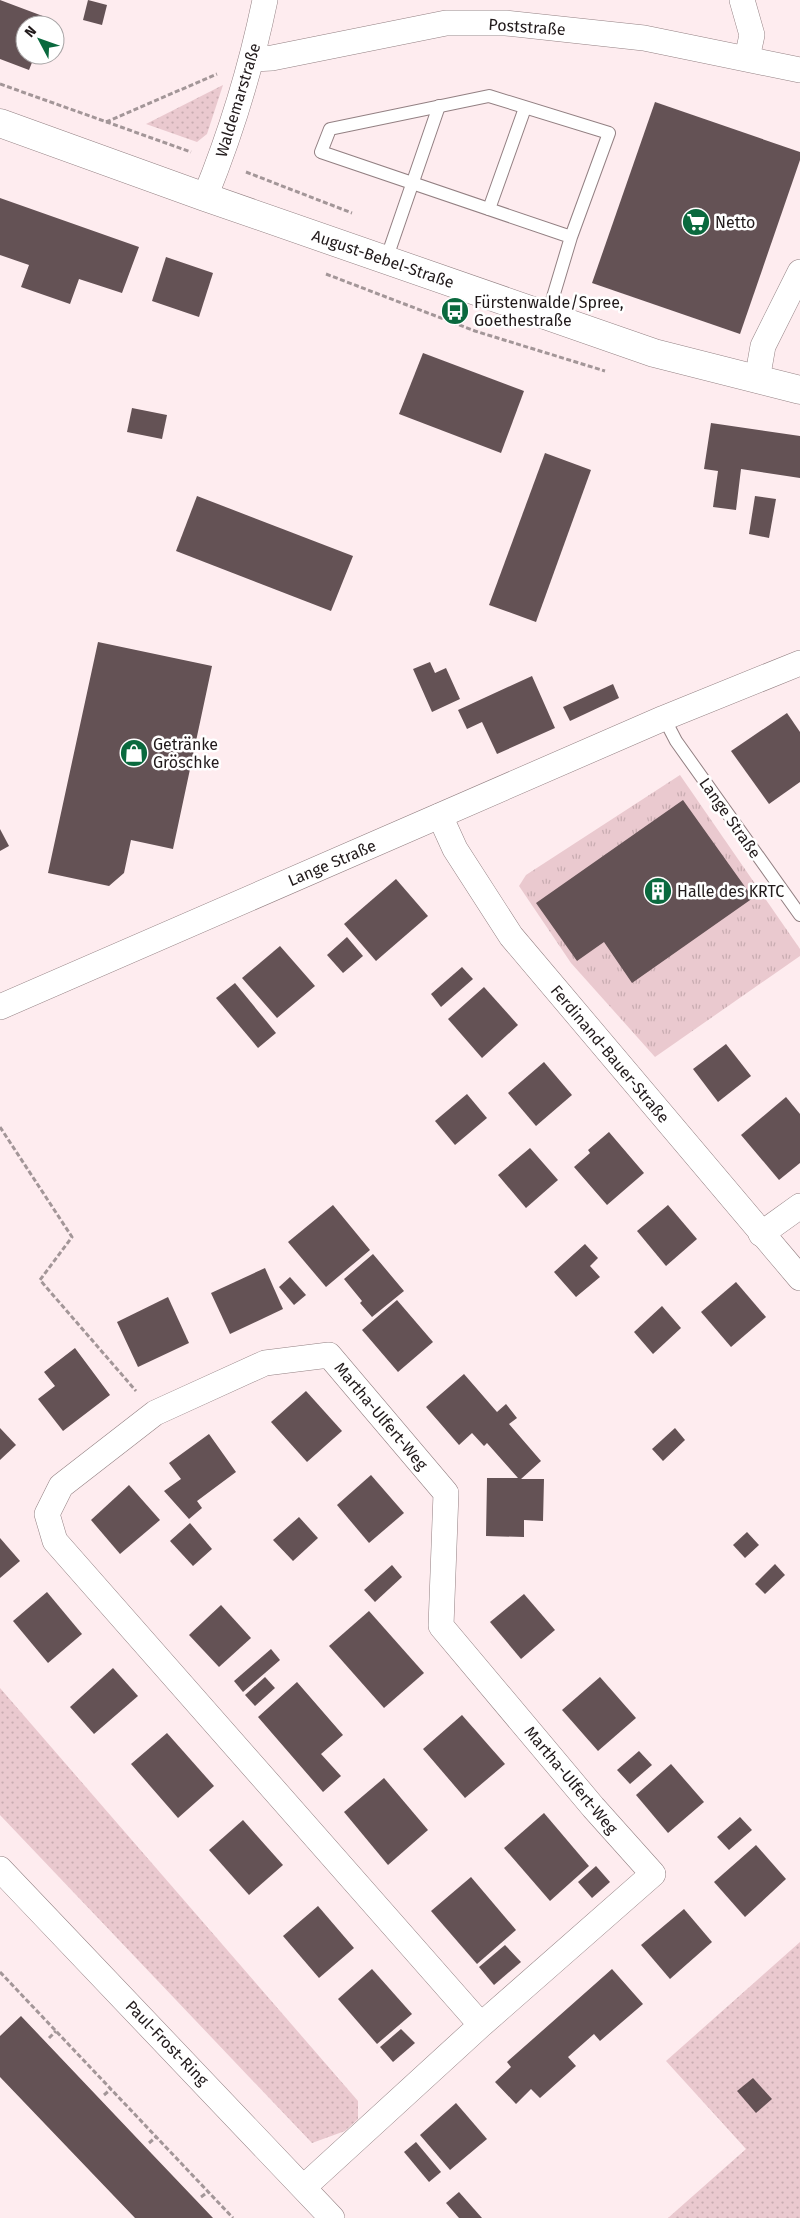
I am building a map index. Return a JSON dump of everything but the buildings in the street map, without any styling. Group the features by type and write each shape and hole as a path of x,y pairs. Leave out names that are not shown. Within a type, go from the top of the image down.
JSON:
{"main road":[{"name":"August-Bebel-Straße","path":"0,123 546,317 654,353 800,390"}],"street":[{"name":"Waldemarstraße","path":"206,197 253,59 265,0"},
{"path":"742,0 752,35 747,58"},
{"name":"Poststraße","path":"253,59 272,58 446,23 506,24 644,38 800,70"},
{"path":"757,380 763,346 800,272"},
{"name":"Lange Straße","path":"0,1007 664,718 800,663"},
{"name":"Ferdinand-Bauer-Straße","path":"440,816 455,849 511,936 800,1278"},
{"path":"761,1234 800,1206"},
{"name":"Martha-Ulfert-Weg","path":"304,2186 481,2024 652,1874 593,1807 441,1626 446,1493 329,1355 265,1364 155,1413 61,1486 47,1514 55,1541 481,2024"},
{"name":"Paul-Frost-Ring","path":"0,1869 304,2186 332,2218"}],"lane":[{"path":"546,317 571,237 609,133 489,96 330,129 321,152 571,237"},
{"path":"386,260 439,106"},
{"path":"489,209 525,108"},
{"name":"Lange Straße","path":"664,718 676,741 800,915"}],"path":[{"path":"105,122 253,59"},
{"path":"0,1127 72,1236 40,1280 155,1413"},
{"path":"0,1972 233,2218"},
{"path":"49,2038 56,2031"},
{"path":"104,2095 110,2089"},
{"path":"149,2143 156,2137"},
{"path":"201,2197 208,2192"}],"green space":[{"path":"223,85 207,134 197,142 146,124"},
{"path":"680,775 800,949 800,956 655,1057 571,963 519,886 526,875"},
{"path":"0,1688 358,2101 358,2119 345,2131 312,2143 0,1815"},
{"path":"800,1942 800,2218 668,2218 746,2149 666,2061"}],"place":[{"name":"Netto","path":"696,222"},
{"name":"Fürstenwalde/Spree, Goethestraße","path":"455,311"},
{"name":"Getränke Gröschke","path":"134,753"},
{"name":"Halle des KRTC","path":"658,891"}]}
